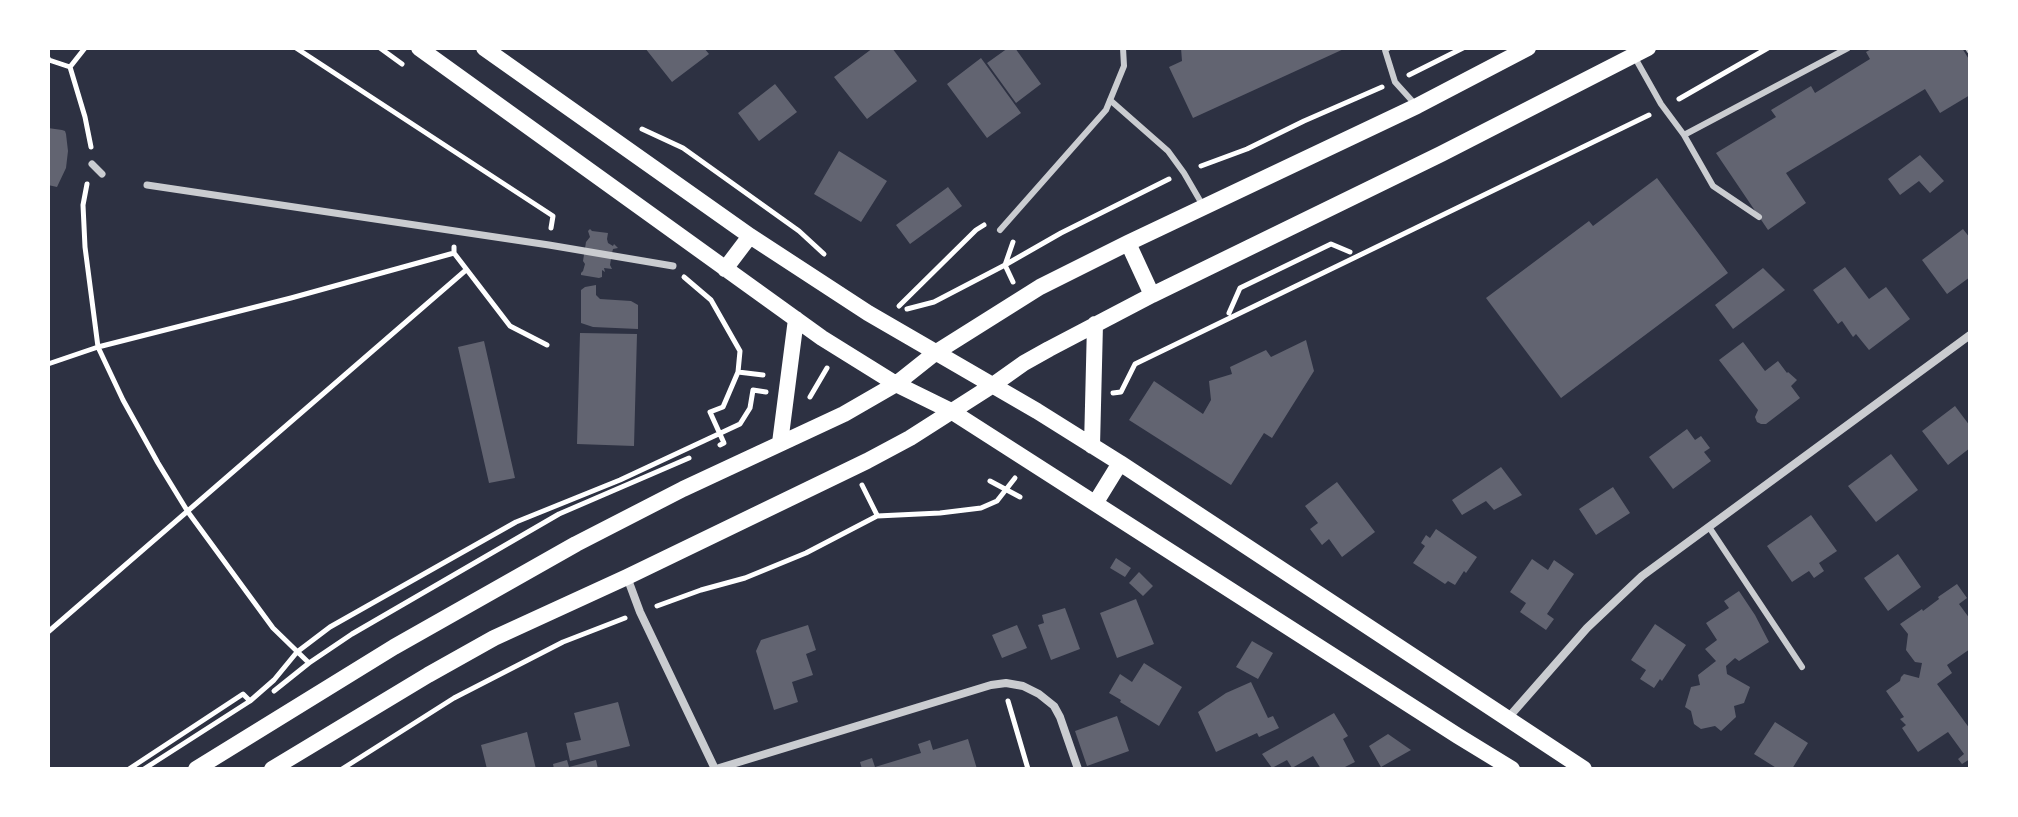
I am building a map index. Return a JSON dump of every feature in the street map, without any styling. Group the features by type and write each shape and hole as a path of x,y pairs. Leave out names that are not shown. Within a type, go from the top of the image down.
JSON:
{"main road":[{"path":"419,48 822,338 896,384 951,411 1512,769"},
{"path":"484,48 750,236 868,313 1120,463 1584,769"},
{"path":"196,769 394,647 576,544 659,501 844,414 896,384 935,353 1031,293 1128,243 1417,106 1528,48"},
{"path":"272,769 494,638 860,465 910,438 1024,363 1095,324 1641,52"},
{"path":"725,269 750,236"},
{"path":"1128,243 1152,295"},
{"path":"780,443 796,319"},
{"path":"1092,446 1095,324"},
{"path":"1096,502 1120,463"}],"street":[{"path":"92,164 102,174"},
{"path":"147,185 673,266"},
{"path":"1508,719 1560,657 1611,603 1642,576 1970,335"},
{"path":"627,577 640,612 716,769 991,685 1003,684 1023,686 1054,706 1078,769"}],"lane":[{"path":"1000,230 1106,110 1124,66 1123,48"},
{"path":"1388,48 1385,50 1395,82 1417,106"},
{"path":"1684,135 1848,48"},
{"path":"1641,52 1664,108 1684,135 1713,186 1759,217"},
{"path":"1110,100 1168,151 1203,207"},
{"path":"1709,527 1802,667"}],"path":[{"path":"70,67 85,48"},
{"path":"296,48 553,216 549,245"},
{"path":"380,48 405,66"},
{"path":"1015,235 1005,265 1061,233 1184,173 1247,149 1463,48"},
{"path":"1094,390 1121,392 1135,364 1664,108 1768,48"},
{"path":"48,58 70,67"},
{"path":"70,67 93,156 83,205 98,347 123,400 188,512 273,628 309,663"},
{"path":"634,125 683,148 799,231 830,259"},
{"path":"898,307 976,230 987,223"},
{"path":"455,232 454,253 510,326 547,345"},
{"path":"1229,313 1240,288 1331,244 1350,252"},
{"path":"48,364 98,347 454,253"},
{"path":"673,266 711,300 740,351 738,372 723,407 710,412 724,443 711,448"},
{"path":"48,632 466,270"},
{"path":"738,372 763,375"},
{"path":"144,769 250,701 274,680 297,652 330,627 516,522 620,480 740,424 750,408 753,390"},
{"path":"265,698 352,634 559,514 697,454"},
{"path":"342,769 454,698 563,642 701,590 757,573 806,553 877,516 981,508 997,501 1027,460"},
{"path":"990,481 1020,497"},
{"path":"1003,684 1028,769"},
{"path":"129,769 243,694 250,701"}],"building":[{"path":"645,48 704,48 709,54 672,82"},
{"path":"873,48 892,48 917,81 867,119 834,77"},
{"path":"1008,48 1015,48 1041,84 1016,103 987,63"},
{"path":"1181,48 1346,48 1193,118 1169,67 1182,61"},
{"path":"1873,48 1962,48 1970,61 1970,95 1940,113 1925,89 1786,173 1806,203 1768,230 1716,153 1776,117 1771,110 1811,86 1815,93 1870,59 1866,52"},
{"path":"981,58 1021,113 987,138 947,84"},
{"path":"775,84 797,112 759,141 738,113"},
{"path":"48,128 65,131 66,134 66,168 57,187 48,185"},
{"path":"839,151 887,181 861,222 814,194"},
{"path":"1920,155 1944,181 1930,193 1919,181 1900,195 1888,179"},
{"path":"1657,178 1728,273 1561,398 1486,298 1589,221 1593,226"},
{"path":"948,187 962,206 910,244 896,225"},
{"path":"590,229 608,233 608,243 618,248 613,249 612,269 604,268 605,272 602,270 602,277 599,278 581,275"},
{"path":"1963,229 1970,238 1970,277 1947,294 1922,260"},
{"path":"1845,267 1869,299 1886,287 1910,319 1869,350 1856,334 1853,337 1842,321 1838,324 1813,290"},
{"path":"1763,268 1785,290 1733,329 1715,305"},
{"path":"596,285 596,295 600,299 631,301 638,305 638,329 593,327 581,323 581,290"},
{"path":"580,333 637,334 634,446 577,444"},
{"path":"1306,340 1314,371 1272,438 1264,433 1231,485 1129,420 1154,381 1203,414 1211,400 1209,381 1232,374 1230,367 1266,350 1271,357"},
{"path":"484,341 515,478 489,483 458,347"},
{"path":"1743,342 1765,371 1778,361 1797,380 1791,386 1800,398 1766,424 1757,422 1755,417 1758,410 1719,360"},
{"path":"1955,406 1970,426 1970,448 1948,465 1922,431"},
{"path":"1687,429 1695,440 1701,436 1710,448 1704,452 1711,461 1673,489 1649,457"},
{"path":"1891,454 1918,490 1876,522 1848,486"},
{"path":"1501,467 1522,495 1494,510 1486,501 1462,515 1452,500"},
{"path":"1337,482 1375,532 1342,557 1329,539 1322,545 1310,529 1318,523 1305,506"},
{"path":"1613,487 1630,513 1596,535 1579,509"},
{"path":"1811,515 1837,551 1819,563 1824,571 1814,578 1809,571 1792,582 1767,546"},
{"path":"1436,529 1477,557 1455,585 1448,581 1445,584 1413,563 1425,546 1421,543 1426,535 1430,538"},
{"path":"1898,554 1921,587 1888,611 1864,578"},
{"path":"1116,558 1131,568 1125,577 1110,568"},
{"path":"1532,559 1548,570 1554,560 1574,574 1547,614 1554,619 1546,630 1520,612 1526,603 1510,592"},
{"path":"1139,572 1153,586 1143,596 1129,583"},
{"path":"1957,584 1967,598 1959,604 1970,619 1970,649 1947,665 1952,673 1937,684 1970,729 1970,759 1962,764 1958,759 1964,754 1948,732 1918,752 1902,728 1906,725 1900,719 1904,717 1886,691 1904,674 1919,678 1922,663 1915,662 1906,650 1908,634 1900,624 1923,611"},
{"path":"1739,591 1769,642 1739,661 1735,658 1726,666 1727,674 1750,687 1744,703 1734,706 1736,717 1721,731 1715,726 1701,729 1694,724 1691,711 1685,707 1691,687 1700,685 1698,675 1716,661 1705,649 1717,640 1706,623 1729,608 1724,601"},
{"path":"1136,599 1154,644 1117,658 1100,613"},
{"path":"1065,608 1080,649 1051,660 1038,625 1044,623 1042,615"},
{"path":"1655,624 1686,645 1654,688 1640,679 1646,670 1631,660"},
{"path":"808,625 816,650 806,654 813,675 792,682 798,702 774,710 756,651 761,640"},
{"path":"1017,625 1027,648 1002,658 992,635"},
{"path":"1252,641 1273,653 1258,679 1236,667"},
{"path":"1144,663 1182,687 1159,726 1109,693 1120,674 1132,682"},
{"path":"1251,682 1268,718 1273,716 1279,728 1259,737 1257,733 1216,752 1198,712 1226,693"},
{"path":"618,702 630,746 570,761 566,743 581,740 574,713"},
{"path":"1334,713 1348,736 1343,739 1355,762 1341,769 1321,769 1313,756 1292,768 1287,760 1272,768 1262,754"},
{"path":"1117,716 1129,751 1087,766 1075,731"},
{"path":"1775,722 1808,743 1792,769 1778,769 1754,754"},
{"path":"527,732 536,769 487,769 481,745"},
{"path":"1388,734 1411,750 1381,767 1369,746"},
{"path":"968,739 977,769 862,769 860,762 872,758 875,767 921,753 918,744 930,740 933,750"},
{"path":"567,760 569,767 596,760 598,769 554,769 553,764"}]}
